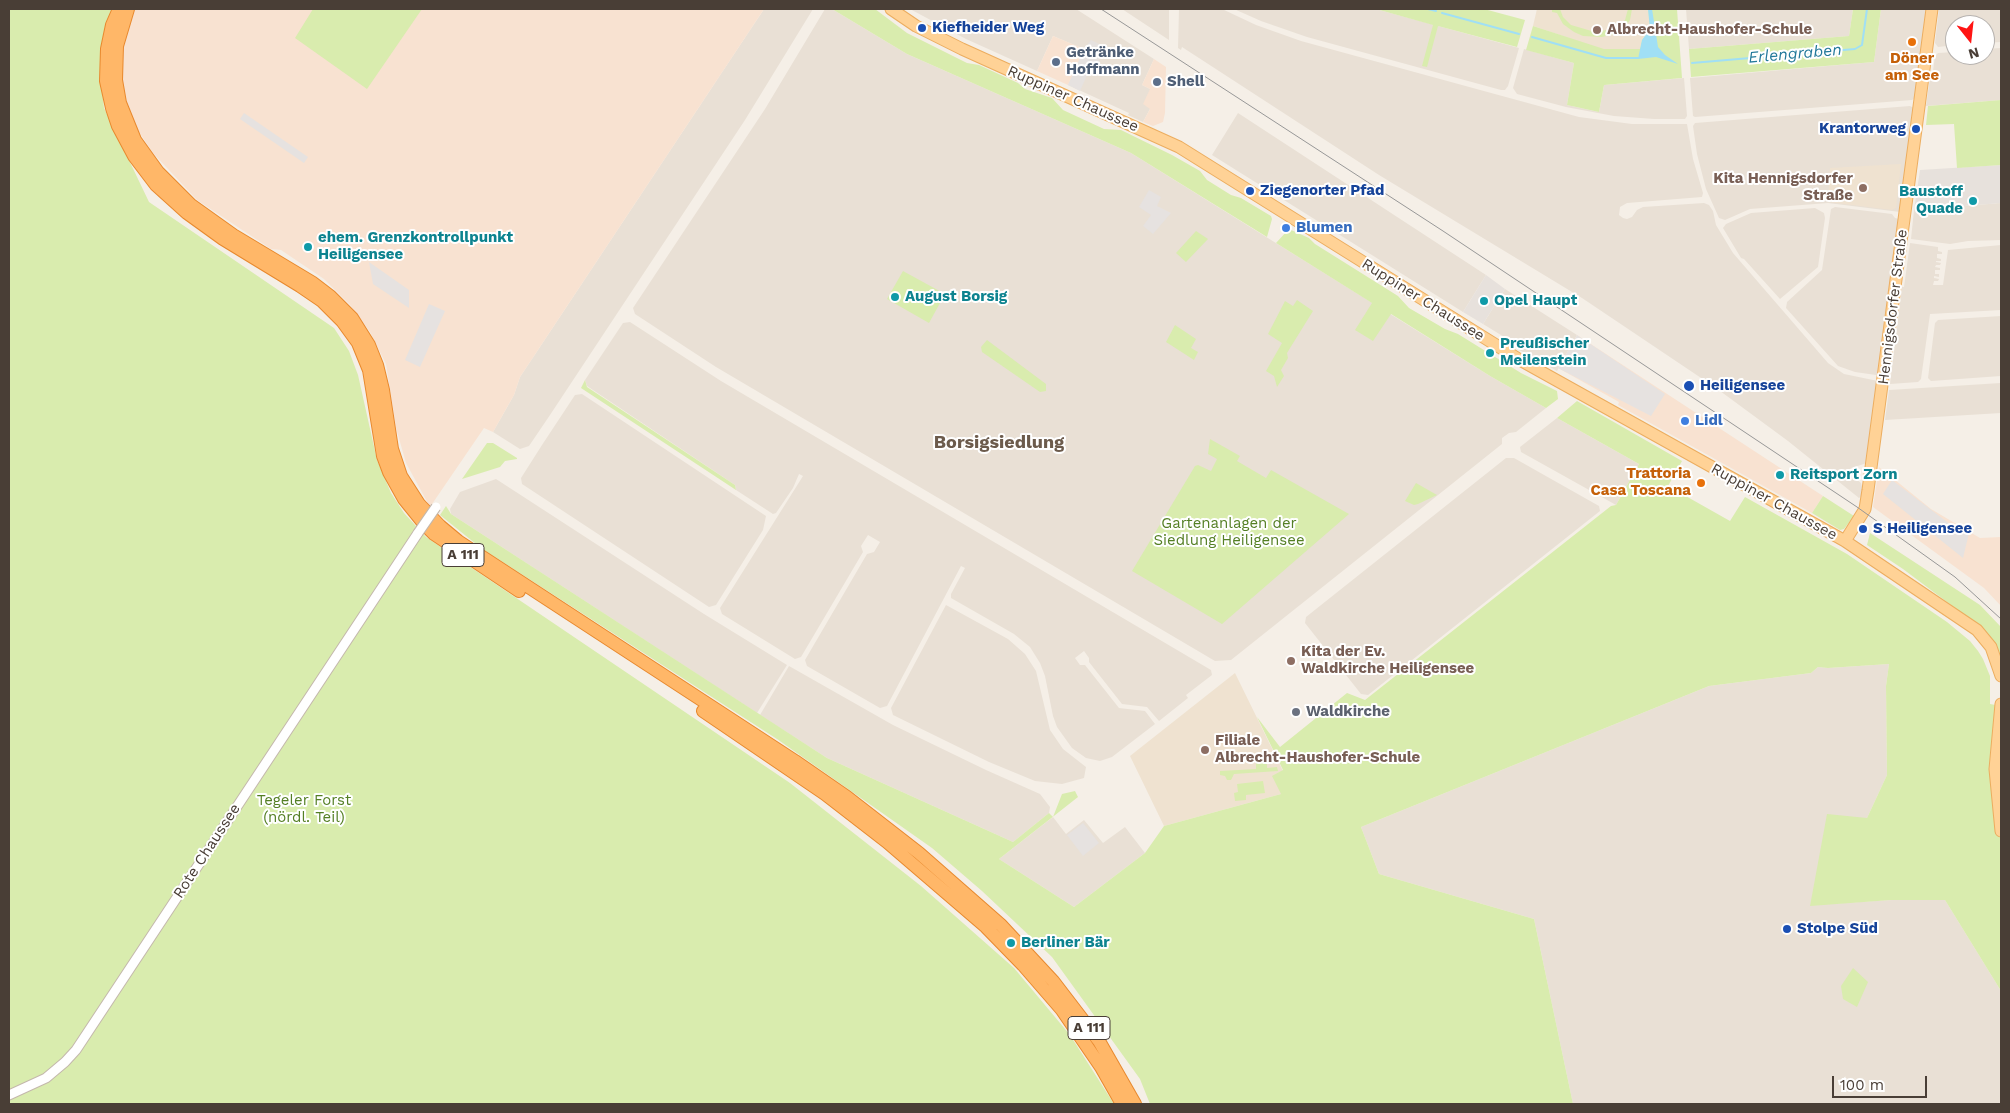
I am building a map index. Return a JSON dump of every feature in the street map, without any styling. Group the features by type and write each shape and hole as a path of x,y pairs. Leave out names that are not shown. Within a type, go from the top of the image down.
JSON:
{"highway":[{"name":"A 111","path":"119,9 112,26 107,49 106,81 118,126 134,156 156,185 187,213 223,239 300,286 322,302 342,322 358,343 369,370 381,446 389,472 404,499 425,525 475,563 783,764 887,842 986,927 1023,965 1079,1033 1122,1104"},
{"name":"A 111","path":"128,9 116,46 116,80 125,119 138,145 158,172 191,205 233,235 313,283 330,296 352,318 369,345 377,365 383,390 389,436 398,467 409,490 424,509 458,541 803,767 919,853 1000,925 1053,980 1099,1041 1136,1104"}],"main road":[{"name":"Ruppiner Chaussee","path":"892,9 916,26 962,49 1183,150 1520,360 1845,541 1977,630 1991,647 2001,676"},
{"name":"Hennigsdorfer Straße","path":"1845,541 1865,509 1932,9"},
{"path":"2001,704 1995,769 2001,831"}],"street":[{"name":"Rote Chaussee","path":"9,1095 46,1078 76,1050 436,507"}],"shaded area":[{"path":"135,9 764,9 520,377 514,395 493,432 484,428 430,507 406,463 396,428 386,364 370,332 351,306 324,279 281,250 271,249 197,200 153,153 139,132 124,101 121,73 123,40 129,18"},
{"path":"764,9 813,9 745,120 550,415 529,446 520,449 493,432 514,395 520,377"},
{"path":"825,9 832,9 907,54 1131,153 1490,376 1546,408 1516,432 1509,433 1502,438 1502,444 1231,660 1215,661 716,367 635,314 633,308 765,109"},
{"path":"910,9 1076,9 1154,59 1142,85 1150,89 1150,109 1143,122 1128,115 1129,113 1068,85 1084,49 1053,36 1037,71 966,39"},
{"path":"1122,9 1169,9 1169,40"},
{"path":"1179,9 1222,9 1256,25 1301,41 1579,117 1632,124 1687,124 1693,159 1703,193 1702,197 1627,203 1620,207 1619,215 1627,219 1643,207 1704,203 1709,205 1713,211 1716,225 1733,253 1828,363 1844,374 1878,381 1867,463 1851,468 1848,472 1861,483 1864,494 1859,498 1788,441 1716,388 1582,298 1379,175 1182,47 1181,50 1178,48"},
{"path":"1234,9 1376,9 1519,48 1508,86 1505,90 1501,90 1307,37 1261,21"},
{"name":"Albrecht-Haushofer-Schule","path":"1537,9 1648,9 1650,27 1642,40 1640,49 1604,50 1533,26"},
{"path":"1686,9 1853,9 1849,36 1689,49"},
{"path":"1881,9 1927,9 1915,98 1912,100 1693,116 1690,78 1874,62"},
{"path":"1939,9 2001,9 2001,42 1995,42 1995,15 1945,15 1945,46 1938,47 1935,43"},
{"path":"1053,36 1084,49 1068,85 1037,71"},
{"path":"1091,40 1105,47 1092,75 1088,73 1080,91 1068,85 1084,49"},
{"path":"1995,48 2001,48 2001,100 1926,106 1931,71 1933,71 1935,56 1938,53 1945,53 1945,65 1995,65"},
{"path":"1524,49 1574,63 1567,105 1599,112 1604,85 1684,78 1687,116 1685,119 1654,119 1614,116 1566,107 1517,94 1513,88"},
{"path":"1154,59 1166,67 1165,113 1163,122 1153,126 1143,122 1150,109 1143,104 1150,89 1142,85"},
{"path":"1910,106 1914,108 1900,212 1828,203 1750,209 1725,220 1719,218 1706,189 1697,154 1693,126 1695,123"},
{"path":"244,113 308,157 304,163 240,119"},
{"path":"1238,113 1486,275 1463,312 1212,155"},
{"name":"Kita Hennigsdorfer Straße","path":"1901,164 1896,208 1892,210 1828,202 1830,168"},
{"path":"2001,165 2001,203 1914,210 1920,170"},
{"path":"1149,190 1161,197 1157,206 1171,213 1153,234 1143,226 1151,215 1139,207"},
{"path":"2001,203 2001,240 1968,241 1950,244 1911,239 1914,210"},
{"path":"1835,207 1892,214 1895,218 1899,219 1879,373 1876,375 1855,372 1838,366 1786,308 1787,302 1822,270 1831,209"},
{"path":"1815,208 1824,213 1825,218 1818,267 1780,299 1741,258 1723,228 1726,224 1751,213"},
{"path":"1910,243 1938,247 1938,251 1942,252 1942,254 1937,254 1937,258 1941,259 1941,261 1936,262 1941,263 1935,267 1940,268 1940,270 1935,270 1935,274 1939,274 1939,277 1934,276 1934,278 1939,279 1934,281 1933,285 1943,285 1948,250 2001,245 2001,310 1930,314 1921,379 1918,382 1890,384 1902,287 1904,287"},
{"path":"369,262 409,290 409,308 373,284"},
{"path":"1486,275 1505,289 1483,324 1463,312"},
{"path":"1505,289 1577,335 1557,371 1514,347 1514,343 1483,324"},
{"path":"429,304 445,311 420,367 405,360"},
{"path":"2001,316 2001,376 1931,381 1928,378 1935,323 1938,320"},
{"path":"630,322 721,381 1211,670 1212,675 1186,695 1188,698 1159,721 1147,707 1122,704 1089,662 1089,658 1084,651 1075,658 1080,665 1085,665 1119,708 1145,711 1155,724 1112,757 1100,761 1086,758 1072,748 1057,727 1045,676 1040,663 1030,647 1014,634 951,598 951,594 965,568 961,566 887,706 880,708 807,666 805,660 867,554 874,552 880,542 868,535 861,546 863,552 801,657 795,659 722,614 720,608 803,476 799,474 793,488 776,513 773,514 736,490 735,485 587,386 585,380 623,323"},
{"path":"1577,335 1823,496 1812,513 1618,405 1619,402 1558,368"},
{"path":"1577,335 1665,394 1651,416 1558,368"},
{"path":"2001,383 2001,413 1885,420 1889,390"},
{"path":"582,394 766,516 763,530 716,605 709,607 522,484 521,478 575,395"},
{"path":"1557,418 1639,464 1616,505 1521,452 1520,447"},
{"path":"1506,458 1514,458 1599,506 1600,511 1368,695 1361,694 1305,623 1306,617"},
{"path":"1879,467 1931,509 1980,538 2001,537 2001,606 1984,588 1873,507"},
{"path":"496,479 704,614 787,665 757,713 451,514 450,509 460,492"},
{"path":"1892,480 1955,528 1969,533 1963,558 1883,494"},
{"path":"946,605 1008,639 1025,654 1036,671 1050,730 1063,749 1086,767 1084,778 1062,784 1035,781 989,762 893,715 891,708"},
{"path":"1889,664 1886,686 1887,775 1867,818 1814,892 1811,905 1891,900 1945,900 2001,991 2001,1104 1573,1104 1534,919 1379,874 1361,827 1709,686 1811,673 1818,667"},
{"path":"789,666 893,725 1040,794 1050,807 1049,813 1013,842 827,758 760,715"},
{"name":"Filiale Albrecht-Haushofer-Schule","path":"1235,673 1283,771 1281,794 1164,826 1130,756"},
{"path":"1053,817 1066,834 1084,820 1103,843 1125,827 1145,853 1074,907 999,859"},
{"path":"1083,823 1099,843 1083,856 1067,835"}],"green space":[{"name":"Tegeler Forst (nördl. Teil)","path":"9,9 114,9 105,27 101,46 100,72 104,108 149,202 334,328 349,351 358,375 377,460 391,493 404,513 426,537 790,783 921,886 1014,968 1070,1035 1114,1104 9,1104"},
{"path":"313,9 422,9 367,89 295,38"},
{"path":"832,9 875,9 907,33 967,63 979,65 1018,83 1025,89 1052,98 1063,110 1104,129 1121,130 1172,155 1200,171 1207,180 1231,195 1241,198 1271,216 1272,219 1267,237 1131,153 907,54"},
{"path":"1376,9 1484,9 1525,20 1517,47 1438,26 1427,67 1422,66 1433,25"},
{"path":"1552,9 1560,9 1563,17 1571,25 1595,32 1618,28 1625,20 1628,9 1632,9 1630,20 1624,29 1615,34 1602,37 1583,36 1574,32 1563,24 1557,13 1552,12"},
{"path":"1648,9 1677,9 1682,78 1604,85 1599,112 1567,105 1574,63 1526,50 1533,26 1604,49 1640,49 1642,40 1650,29"},
{"path":"1853,9 1881,9 1874,62 1691,77 1689,49 1849,36"},
{"path":"2001,100 2001,165 1957,168 1954,124 1926,125 1928,106"},
{"path":"1291,230 1309,238 1315,244 1398,296 1409,308 1445,329 1458,334 1521,373 1557,391 1558,399 1546,408 1490,376 1391,314 1373,341 1355,330 1372,303 1276,243 1287,231"},
{"path":"1196,231 1208,239 1186,262 1176,253"},
{"path":"903,271 945,294 929,323 887,299"},
{"path":"1297,300 1313,311 1287,353 1288,358 1281,370 1284,376 1277,387 1274,376 1266,371 1282,343 1268,334 1285,301 1293,306"},
{"path":"1175,325 1196,339 1191,348 1198,352 1194,360 1166,342"},
{"path":"987,340 1046,384 1046,391 1040,392 982,352 981,347"},
{"path":"585,380 587,387 735,485 736,490 581,388"},
{"path":"1577,401 1682,461 1668,486 1730,521 1745,497 1847,554 1947,622 1970,641 1978,651 1990,676 1990,704 2001,706 2001,991 1945,900 1891,900 1810,906 1827,814 1867,818 1887,775 1886,686 1889,664 1818,667 1811,673 1709,686 1361,827 1379,874 1534,919 1573,1104 1150,1104 1140,1079 1052,957 982,891 932,848 777,739 481,548 440,515 446,506 451,514 827,758 1013,842 1049,813 1053,817 999,859 1074,907 1145,853 1164,826 1281,794 1272,776 1283,770 1257,717 1280,747 1347,693 1365,700 1611,506 1616,505 1639,464 1557,418"},
{"name":"Gartenanlagen der Siedlung Heiligensee","path":"1210,439 1240,456 1237,461 1266,478 1271,470 1349,514 1222,624 1132,571 1195,466 1198,465 1211,471 1217,459 1208,454"},
{"path":"487,443 493,443 517,459 505,461 500,467 462,479"},
{"path":"1416,483 1437,495 1414,505 1405,501"},
{"path":"1823,496 1854,516 1844,529 1840,530 1812,513"},
{"path":"1870,533 1980,605 2001,627 2001,658 1996,646 1971,620 1903,569 1867,545"},
{"path":"1256,761 1267,761 1267,768 1277,767 1278,771 1234,774 1231,780 1227,780 1225,776 1220,775 1220,771 1256,769"},
{"path":"1263,781 1265,793 1246,795 1246,800 1235,801 1234,793 1238,792 1237,784"},
{"path":"1075,791 1078,797 1053,817 1062,794"},
{"path":"1853,968 1868,982 1857,1007 1843,999 1841,986"}],"water":[{"path":"1648,9 1652,9 1658,47 1665,55 1678,64 1656,57 1638,59 1642,40 1650,29"}],"waterway":[{"path":"1428,9 1436,11"},
{"name":"Erlengraben","path":"1692,63 1855,49 1862,45 1867,9"},
{"path":"1442,13 1519,34"},
{"path":"1532,37 1606,58 1638,58"}],"tram line":[{"path":"1101,9 1443,231 1857,507 1955,577 2001,619"}],"place":[{"name":"Kiefheider Weg","path":"922,28"},
{"name":"Albrecht-Haushofer-Schule","path":"1597,30"},
{"name":"Döner am See","path":"1912,42"},
{"name":"Getränke Hoffmann","path":"1056,62"},
{"name":"Shell","path":"1157,82"},
{"name":"Krantorweg","path":"1916,129"},
{"name":"Kita Hennigsdorfer Straße","path":"1863,188"},
{"name":"Ziegenorter Pfad","path":"1250,191"},
{"name":"Baustoff Quade","path":"1973,201"},
{"name":"Blumen","path":"1286,228"},
{"name":"ehem. Grenzkontrollpunkt Heiligensee","path":"308,247"},
{"name":"August Borsig","path":"895,297"},
{"name":"Opel Haupt","path":"1484,301"},
{"name":"Preußischer Meilenstein","path":"1490,353"},
{"name":"Heiligensee","path":"1689,386"},
{"name":"Lidl","path":"1685,421"},
{"name":"Reitsport Zorn","path":"1780,475"},
{"name":"Trattoria Casa Toscana","path":"1701,483"},
{"name":"S Heiligensee","path":"1863,529"},
{"name":"Kita der Ev. Waldkirche Heiligensee","path":"1291,661"},
{"name":"Waldkirche","path":"1296,712"},
{"name":"Filiale Albrecht-Haushofer-Schule","path":"1205,750"},
{"name":"Stolpe Süd","path":"1787,929"},
{"name":"Berliner Bär","path":"1011,943"}],"district":[{"name":"Borsigsiedlung","path":"999,443"}]}
